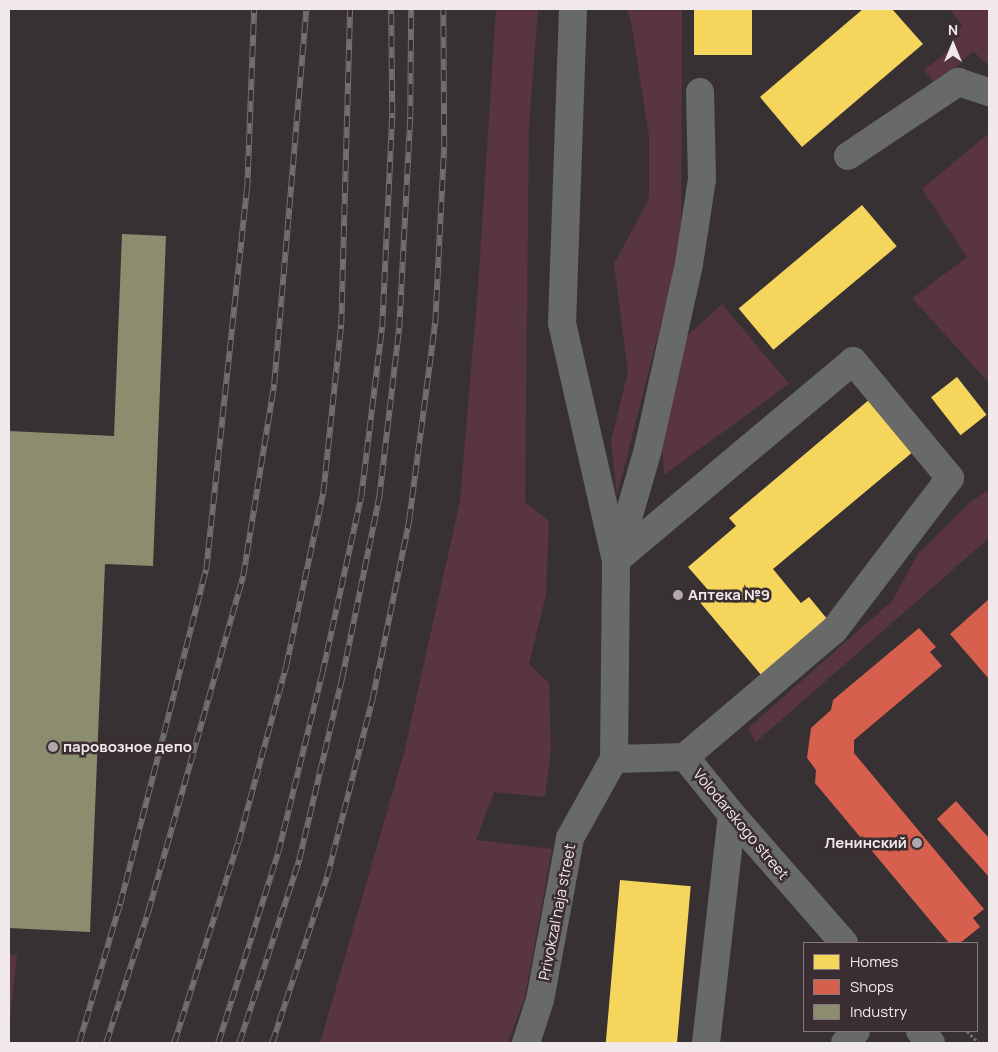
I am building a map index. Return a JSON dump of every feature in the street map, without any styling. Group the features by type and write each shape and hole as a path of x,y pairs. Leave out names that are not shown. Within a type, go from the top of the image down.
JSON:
{"street":[{"path":"573,9 562,323 616,560 614,758"},
{"path":"848,156 958,82 989,92"},
{"path":"616,560 648,449 689,264 702,179 700,92"},
{"path":"616,560 853,361 950,478 834,630 685,758"},
{"name":"Volodarskogo street","path":"614,758 685,758 732,815 843,942"},
{"name":"Privokzal'naja street","path":"526,1043 540,1000 570,838 614,758"},
{"path":"706,1043 732,815"},
{"path":"844,1043 855,1032"},
{"path":"921,1032 931,1043"}],"path":[{"path":"968,1032 979,1043"}],"shaded area":[{"path":"496,9 538,9 529,126 525,502 549,521 546,595 529,664 549,683 551,750 545,797 494,792 476,840 552,849 525,997 508,1043 320,1043 404,753 460,501 478,288"},
{"path":"627,9 682,9 681,245 617,495 611,441 628,372 614,264 649,199 649,136 631,21"},
{"path":"950,9 989,9 989,66 973,51 936,85 924,70 949,50 962,25"},
{"path":"989,133 989,383 912,298 967,257 922,189"},
{"path":"722,304 789,384 664,475 662,439 686,337"},
{"path":"989,489 989,538 756,742 748,728 892,601 918,554 969,503"},
{"path":"9,954 17,956 9,1029"}],"building: Homes":[{"path":"694,9 752,9 752,55 694,55"},
{"path":"863,9 892,9 923,44 802,147 760,97"},
{"path":"862,205 897,246 773,350 739,308"},
{"path":"957,377 987,415 961,435 931,397"},
{"path":"870,399 914,451 773,569 801,603 809,597 828,620 762,676 698,600 709,591 688,567 736,526 729,518"},
{"path":"620,880 691,886 677,1043 606,1043"}],"building: Shops":[{"path":"989,599 989,679 950,634"},
{"path":"919,628 936,647 930,652 942,666 854,740 854,753 984,909 973,918 980,927 961,942 948,942 815,783 816,770 807,758 811,728 831,710 833,700"},
{"path":"956,801 989,838 989,877 937,819"}],"building: Industry":[{"name":"паровозное депо","path":"122,234 166,236 153,566 105,564 90,932 9,928 9,431 114,436"}],"railway":[{"path":"79,1043 120,904 206,570 247,189 254,9"},
{"path":"106,1043 148,912 243,576 274,384 306,9"},
{"path":"174,1043 238,843 286,666 323,493 341,325 350,9"},
{"path":"218,1043 278,853 322,674 361,497 382,327 392,113 391,9"},
{"path":"239,1043 299,860 342,678 379,498 399,328 410,117 411,9"},
{"path":"272,1043 327,877 372,701 409,520 435,323 444,147 443,9"}],"place":[{"name":"Аптека №9","path":"678,595"},
{"name":"паровозное депо","path":"53,747"},
{"name":"Ленинский","path":"917,843"}]}
